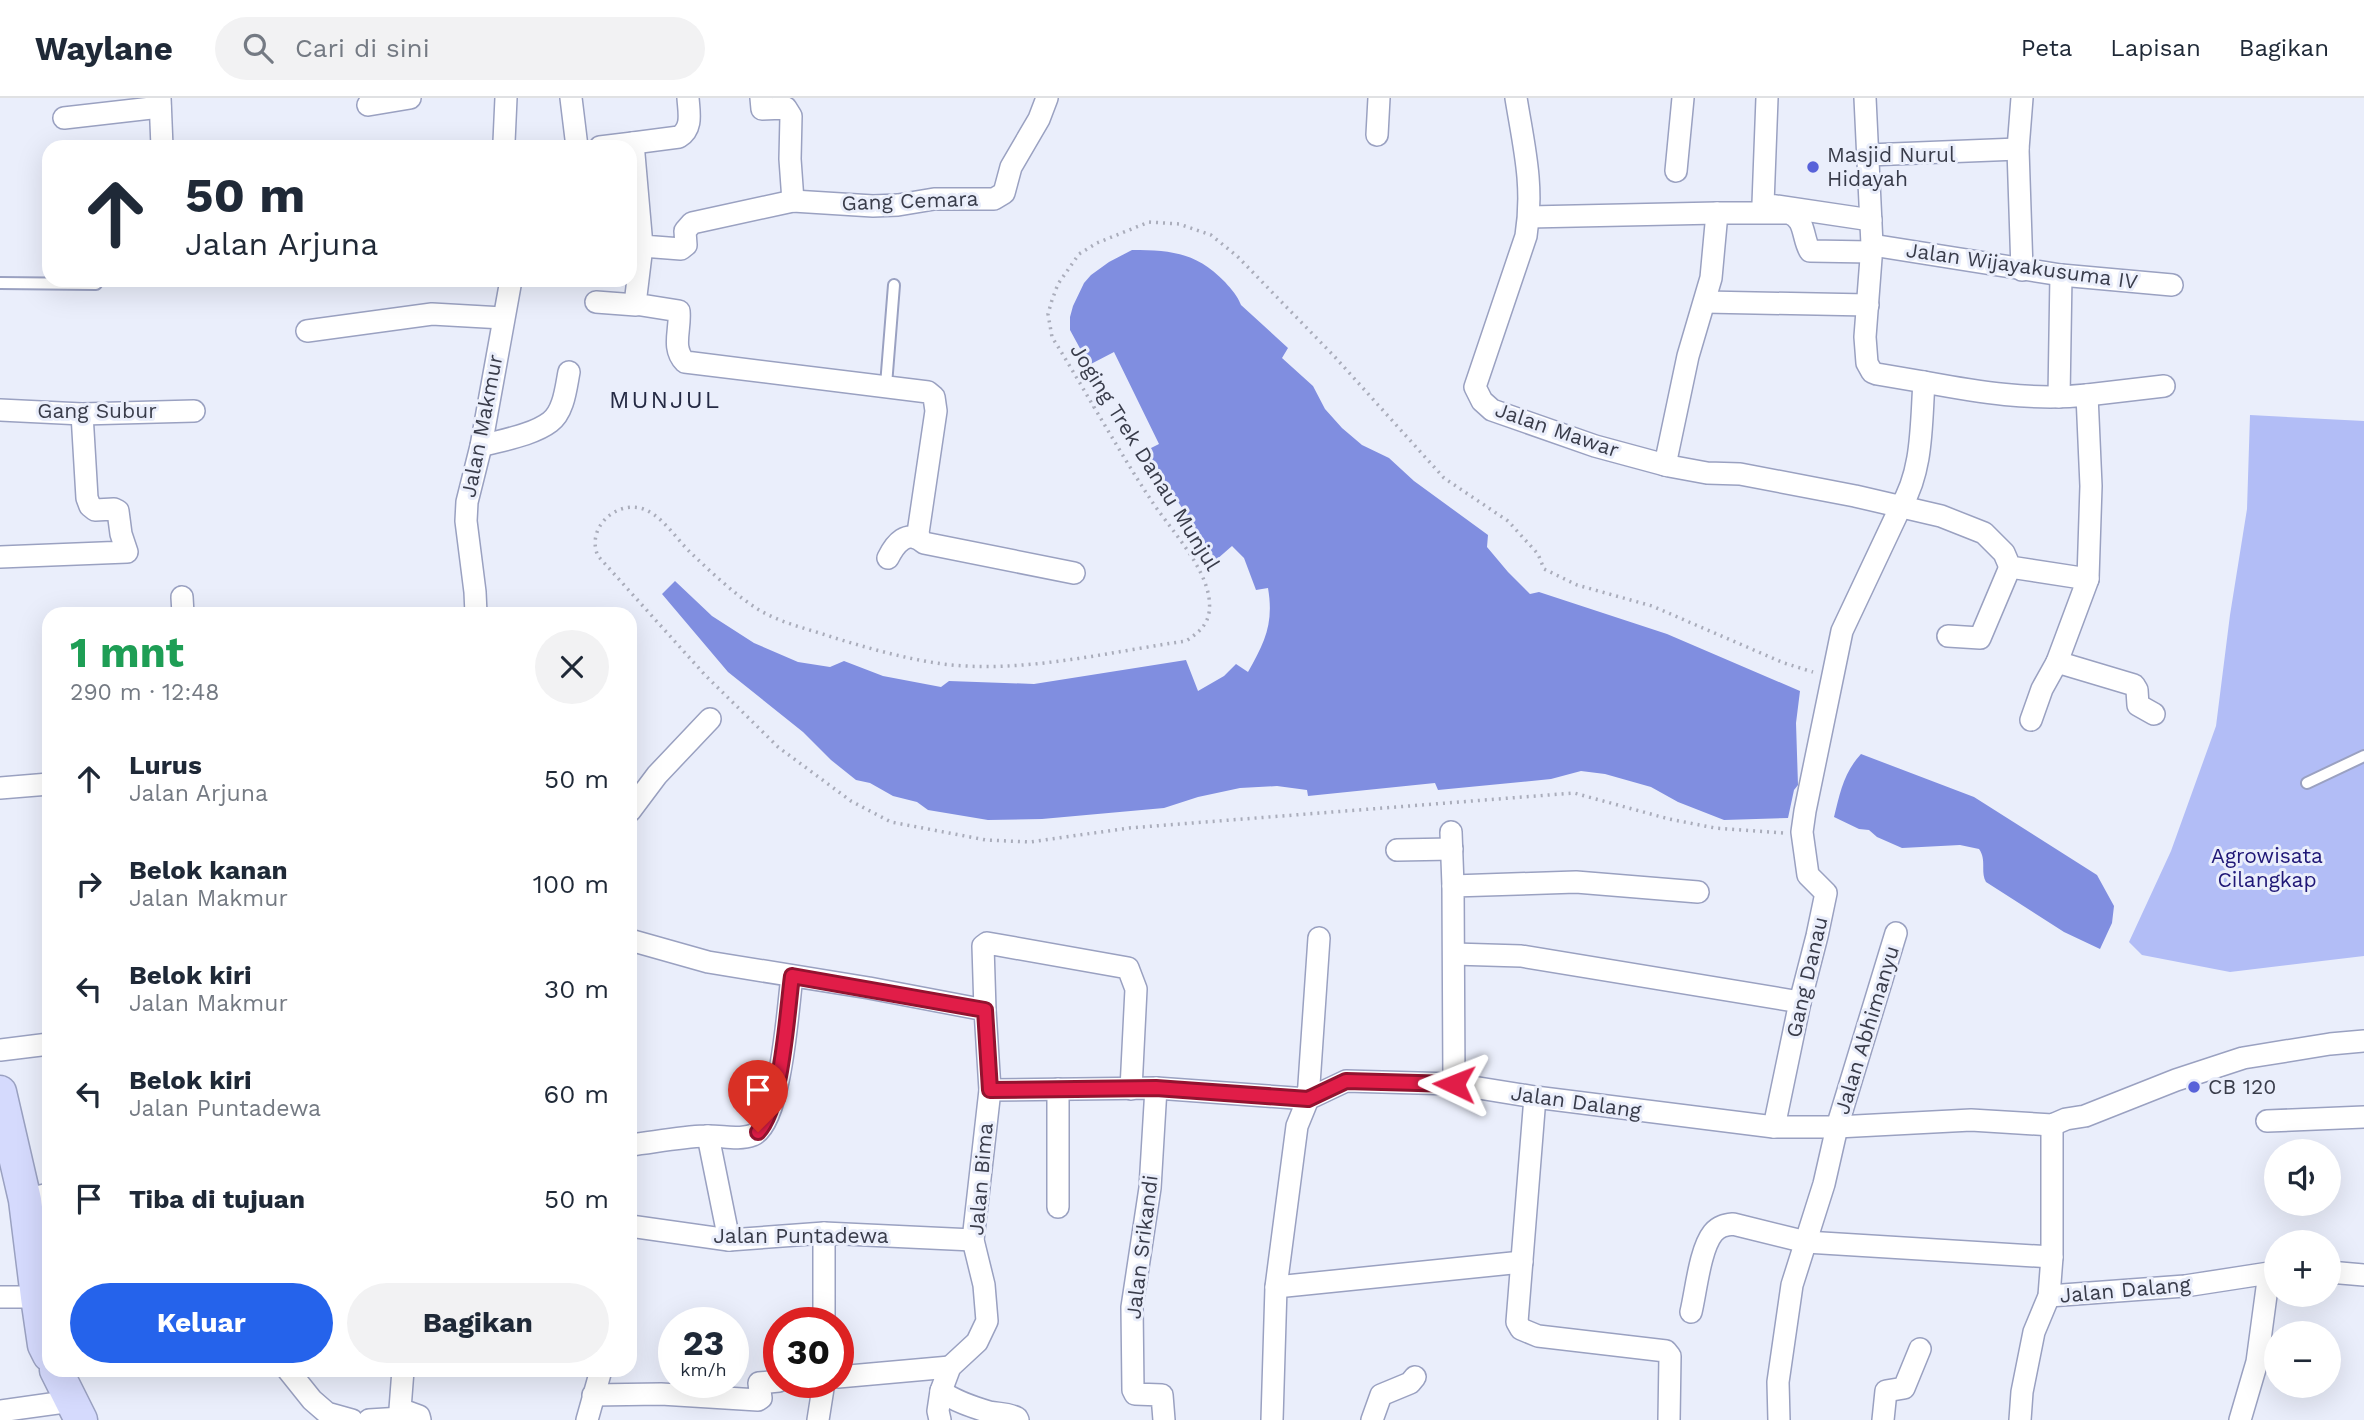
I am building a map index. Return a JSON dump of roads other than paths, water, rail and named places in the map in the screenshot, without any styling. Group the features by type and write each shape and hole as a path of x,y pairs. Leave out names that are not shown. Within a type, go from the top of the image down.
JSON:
{"street":[{"path":"368,105 410,98"},
{"path":"504,140 506,98"},
{"path":"571,98 576,140"},
{"path":"637,142 679,137 685,133 689,128 688,98"},
{"path":"642,246 681,249 686,245 685,231 692,223 793,201 790,159 792,116 786,108 762,109 761,98"},
{"name":"Gang Cemara","path":"793,201 873,206 934,199 1000,197 1004,194 1011,167 1039,119 1047,98"},
{"path":"1377,135 1379,98"},
{"name":"Jalan Mawar","path":"1517,98 1530,183 1529,217 1526,236 1475,387 1477,395 1492,410 1595,446 1665,464 1707,473 1740,474 1856,496 1941,516 1984,533 2004,552 2010,567"},
{"path":"1676,171 1683,98"},
{"path":"1767,98 1763,204 1871,220"},
{"path":"1865,98 1872,249 1865,337 1869,368 1877,374 2007,396 2059,397 2164,386"},
{"path":"2022,98 2018,149 2022,270"},
{"path":"64,118 160,103 162,140"},
{"path":"1868,155 2018,149"},
{"path":"637,189 642,246 637,286"},
{"path":"1529,217 1717,213 1711,278 1688,356 1665,464"},
{"name":"Jalan Wijayakusuma IV","path":"1717,213 1795,215 1803,226 1810,251 1872,249 2060,275 2172,285"},
{"path":"2059,397 2060,275"},
{"name":"Jalan Makmur","path":"476,607 466,521 467,502 481,446 510,287"},
{"path":"636,305 637,287"},
{"path":"596,302 679,311 677,347 685,362 928,392 936,403 918,533 920,539 924,543 1074,573"},
{"path":"1705,302 1868,305"},
{"path":"307,331 432,314 503,318"},
{"path":"481,446 523,434 551,422 563,401 569,372"},
{"path":"1900,508 1909,494 1915,470 1924,382"},
{"path":"2031,720 2042,690 2057,662 2088,579 2091,486 2087,395"},
{"name":"Gang Subur","path":"0,410 82,414 194,411"},
{"path":"0,557 127,552 118,511 95,510 87,498 82,414"},
{"name":"Gang Danau","path":"1774,1128 1826,893 1808,875 1803,821 1832,678 1842,631 1900,508"},
{"path":"888,558 895,544 901,539 920,539"},
{"path":"1948,636 1980,638 2010,567 2088,579"},
{"path":"2057,662 2134,685 2138,705 2154,714"},
{"path":"637,802 657,775 710,719"},
{"path":"0,788 42,785"},
{"path":"1397,850 1451,840 1454,1084"},
{"path":"1452,886 1576,881 1698,892"},
{"name":"Jalan Abhimanyu","path":"1837,1127 1896,933"},
{"path":"1272,1420 1276,1287 1297,1126 1308,1099 1318,937"},
{"path":"637,942 708,962 985,1010"},
{"path":"1131,1089 1136,989 1128,968 987,943 983,946 990,1090 1131,1089 1156,1088 1308,1099"},
{"path":"1454,954 1521,956 1800,1002"},
{"path":"637,1144 708,1136 739,1138 758,1132 765,1125 776,1095 792,976"},
{"path":"2052,1125 2066,1119 2085,1116 2167,1083 2243,1058 2364,1041"},
{"path":"0,1050 42,1045"},
{"name":"Jalan Dalang","path":"1308,1099 1346,1081 1454,1084 1774,1128 1971,1119 2052,1125 2052,1257 2049,1296 2185,1286 2264,1273"},
{"name":"Jalan Srikandi","path":"1156,1088 1150,1188 1132,1307 1133,1390 1135,1394 1162,1395 1164,1420"},
{"path":"1058,1089 1058,1207"},
{"name":"Jalan Bima","path":"940,1420 938,1411 941,1391 950,1367 977,1342 987,1321 984,1285 974,1240 990,1090"},
{"path":"0,1092 37,1197 37,1297 42,1319"},
{"path":"1535,1097 1517,1322 1521,1329 1538,1336 1666,1351 1670,1356 1669,1420"},
{"path":"2267,1121 2364,1116"},
{"path":"1779,1420 1778,1382 1793,1285 1824,1184 1837,1127"},
{"path":"708,1136 729,1240"},
{"path":"1691,1312 1706,1246 1714,1232 1723,1225 1733,1224 1806,1242 2052,1257"},
{"name":"Jalan Puntadewa","path":"637,1227 729,1240 824,1233 974,1240"},
{"path":"824,1233 824,1307"},
{"path":"1276,1287 1522,1262"},
{"path":"2341,1273 2364,1275"},
{"path":"2020,1420 2022,1392 2034,1332 2049,1296"},
{"path":"0,1297 37,1297"},
{"name":"Jalan Dalang","path":"2240,1420 2257,1362 2267,1307"},
{"path":"1883,1420 1886,1391 1904,1388 1920,1349"},
{"path":"854,1376 950,1367"},
{"path":"0,1411 76,1410 61,1377"},
{"path":"294,1377 312,1400 327,1413 352,1420"},
{"path":"402,1377 400,1409 419,1416 419,1420"},
{"path":"587,1420 598,1377"},
{"path":"1372,1420 1381,1395 1410,1383 1415,1377"},
{"path":"593,1395 661,1394 758,1401 761,1398 759,1383 763,1383"},
{"path":"941,1391 950,1398 991,1412 1010,1414 1018,1420"},
{"path":"818,1420 821,1398"},
{"path":"369,1420 404,1420"}],"lane":[{"path":"0,283 42,283"},
{"path":"886,386 894,285"},
{"path":"2307,783 2364,756"}],"place":[{"name":"Masjid Nurul Hidayah","path":"1813,167"},
{"name":"CB 120","path":"2194,1087"}],"district":[{"name":"MUNJUL","path":"665,400"}],"park label":[{"name":"Agrowisata Cilangkap","path":"2267,868"}]}
